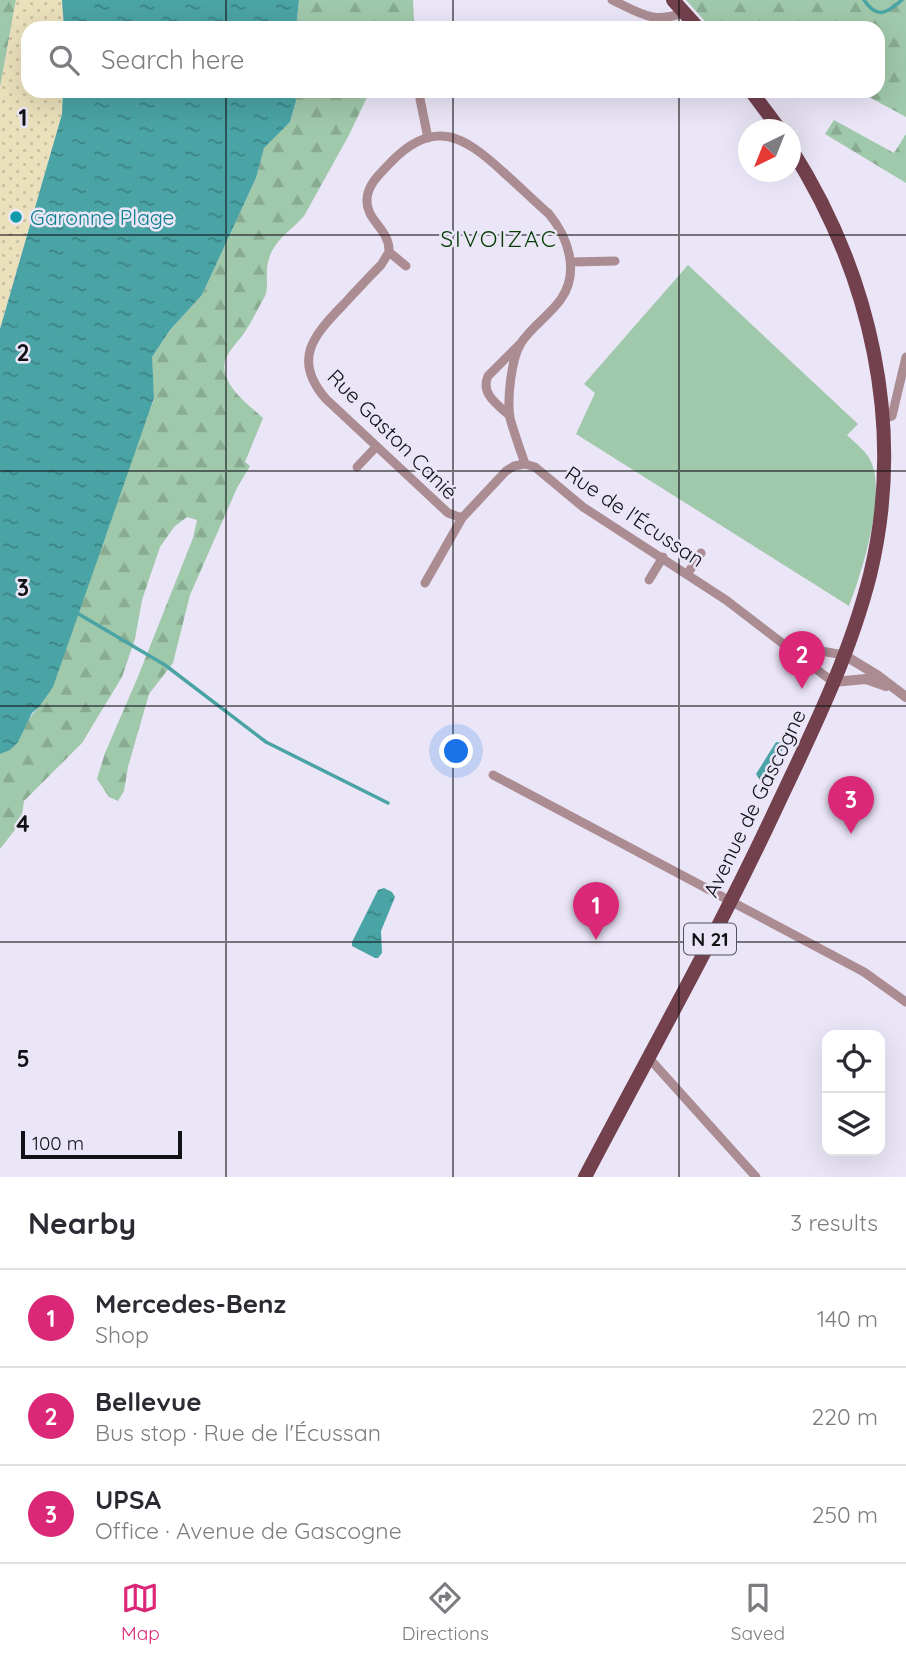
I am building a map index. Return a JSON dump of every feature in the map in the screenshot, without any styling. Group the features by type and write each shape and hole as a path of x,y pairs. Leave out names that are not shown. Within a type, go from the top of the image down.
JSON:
{"main road":[{"path":"673,0 692,21"},
{"path":"756,98 771,119"},
{"name":"Avenue de Gascogne","path":"589,1175 754,857 844,655 863,600 876,547 884,476 884,419 877,361 856,282 838,233 801,164"}],"street":[{"path":"612,0 659,20 684,12"},
{"path":"420,98 428,138"},
{"path":"406,266 389,252 387,236 367,208 366,199 369,188 400,153 410,145 428,138 449,136 465,141 480,151 559,226 569,250 570,262 567,286 562,299 485,382 487,393 510,416"},
{"name":"Rue Gaston Canié","path":"389,252 381,265 314,337 309,349 310,374 316,388 376,447 448,513 462,517"},
{"path":"570,262 615,261"},
{"path":"425,583 462,517 506,471 525,464 510,416 510,386 520,344"},
{"path":"884,419 892,416 906,357"},
{"path":"357,467 376,447"},
{"name":"Rue de l'Écussan","path":"525,464 536,467 583,507 688,573 833,682"},
{"path":"688,573 701,552"},
{"path":"649,580 663,557"},
{"name":"Rue de l'Écussan","path":"784,645 844,655"},
{"path":"844,655 902,694"},
{"path":"833,682 866,680 902,694"},
{"path":"494,775 864,972 906,1002"},
{"path":"648,1057 756,1177"}],"green space":[{"path":"0,0 16,0 0,88"},
{"path":"299,0 413,0 414,21 297,21"},
{"path":"686,0 906,0 906,117 871,98 885,98 885,21 705,21"},
{"path":"296,98 367,98 304,216 272,251 264,298 225,362 225,373 231,386 263,418 245,462 250,466 237,488 190,595 173,663 149,694 128,767 124,791 118,801 109,797 97,779 105,753 193,538 197,520 187,517 174,527 160,547 142,600 135,639 122,677 82,743 24,801 21,822 0,849 0,754 18,739 39,707 154,399 151,358 170,330 202,295 256,178 264,147 290,122"},
{"path":"834,120 894,153 906,134 906,183 825,134"},
{"path":"688,265 858,424 847,435 865,452 872,464 876,496 870,535 849,606 576,434 595,393 584,384"}],"sand":[{"name":"Garonne Plage","path":"16,0 62,0 64,21 21,21 21,98 63,98 62,114 0,329 0,88"}],"water":[{"path":"62,0 299,0 297,21 64,21"},
{"path":"63,98 296,98 296,101 290,122 264,148 256,178 202,295 170,330 152,357 154,398 53,687 32,713 18,742 10,750 0,754 0,329 62,114"},
{"path":"776,742 782,743 784,747 765,778 760,780 756,774"},
{"path":"384,888 395,897 381,931 382,953 375,958 352,946 352,942 378,890"}],"waterway":[{"path":"864,0 878,12 891,9 902,0"},
{"path":"77,613 165,665 266,742 388,803"}],"place":[{"name":"Garonne Plage","path":"16,217"},
{"name":"Bellevue","path":"802,689"},
{"name":"UPSA","path":"851,834"},
{"name":"Mercedes-Benz","path":"596,940"}],"district":[{"name":"SIVOIZAC","path":"499,238"}]}
